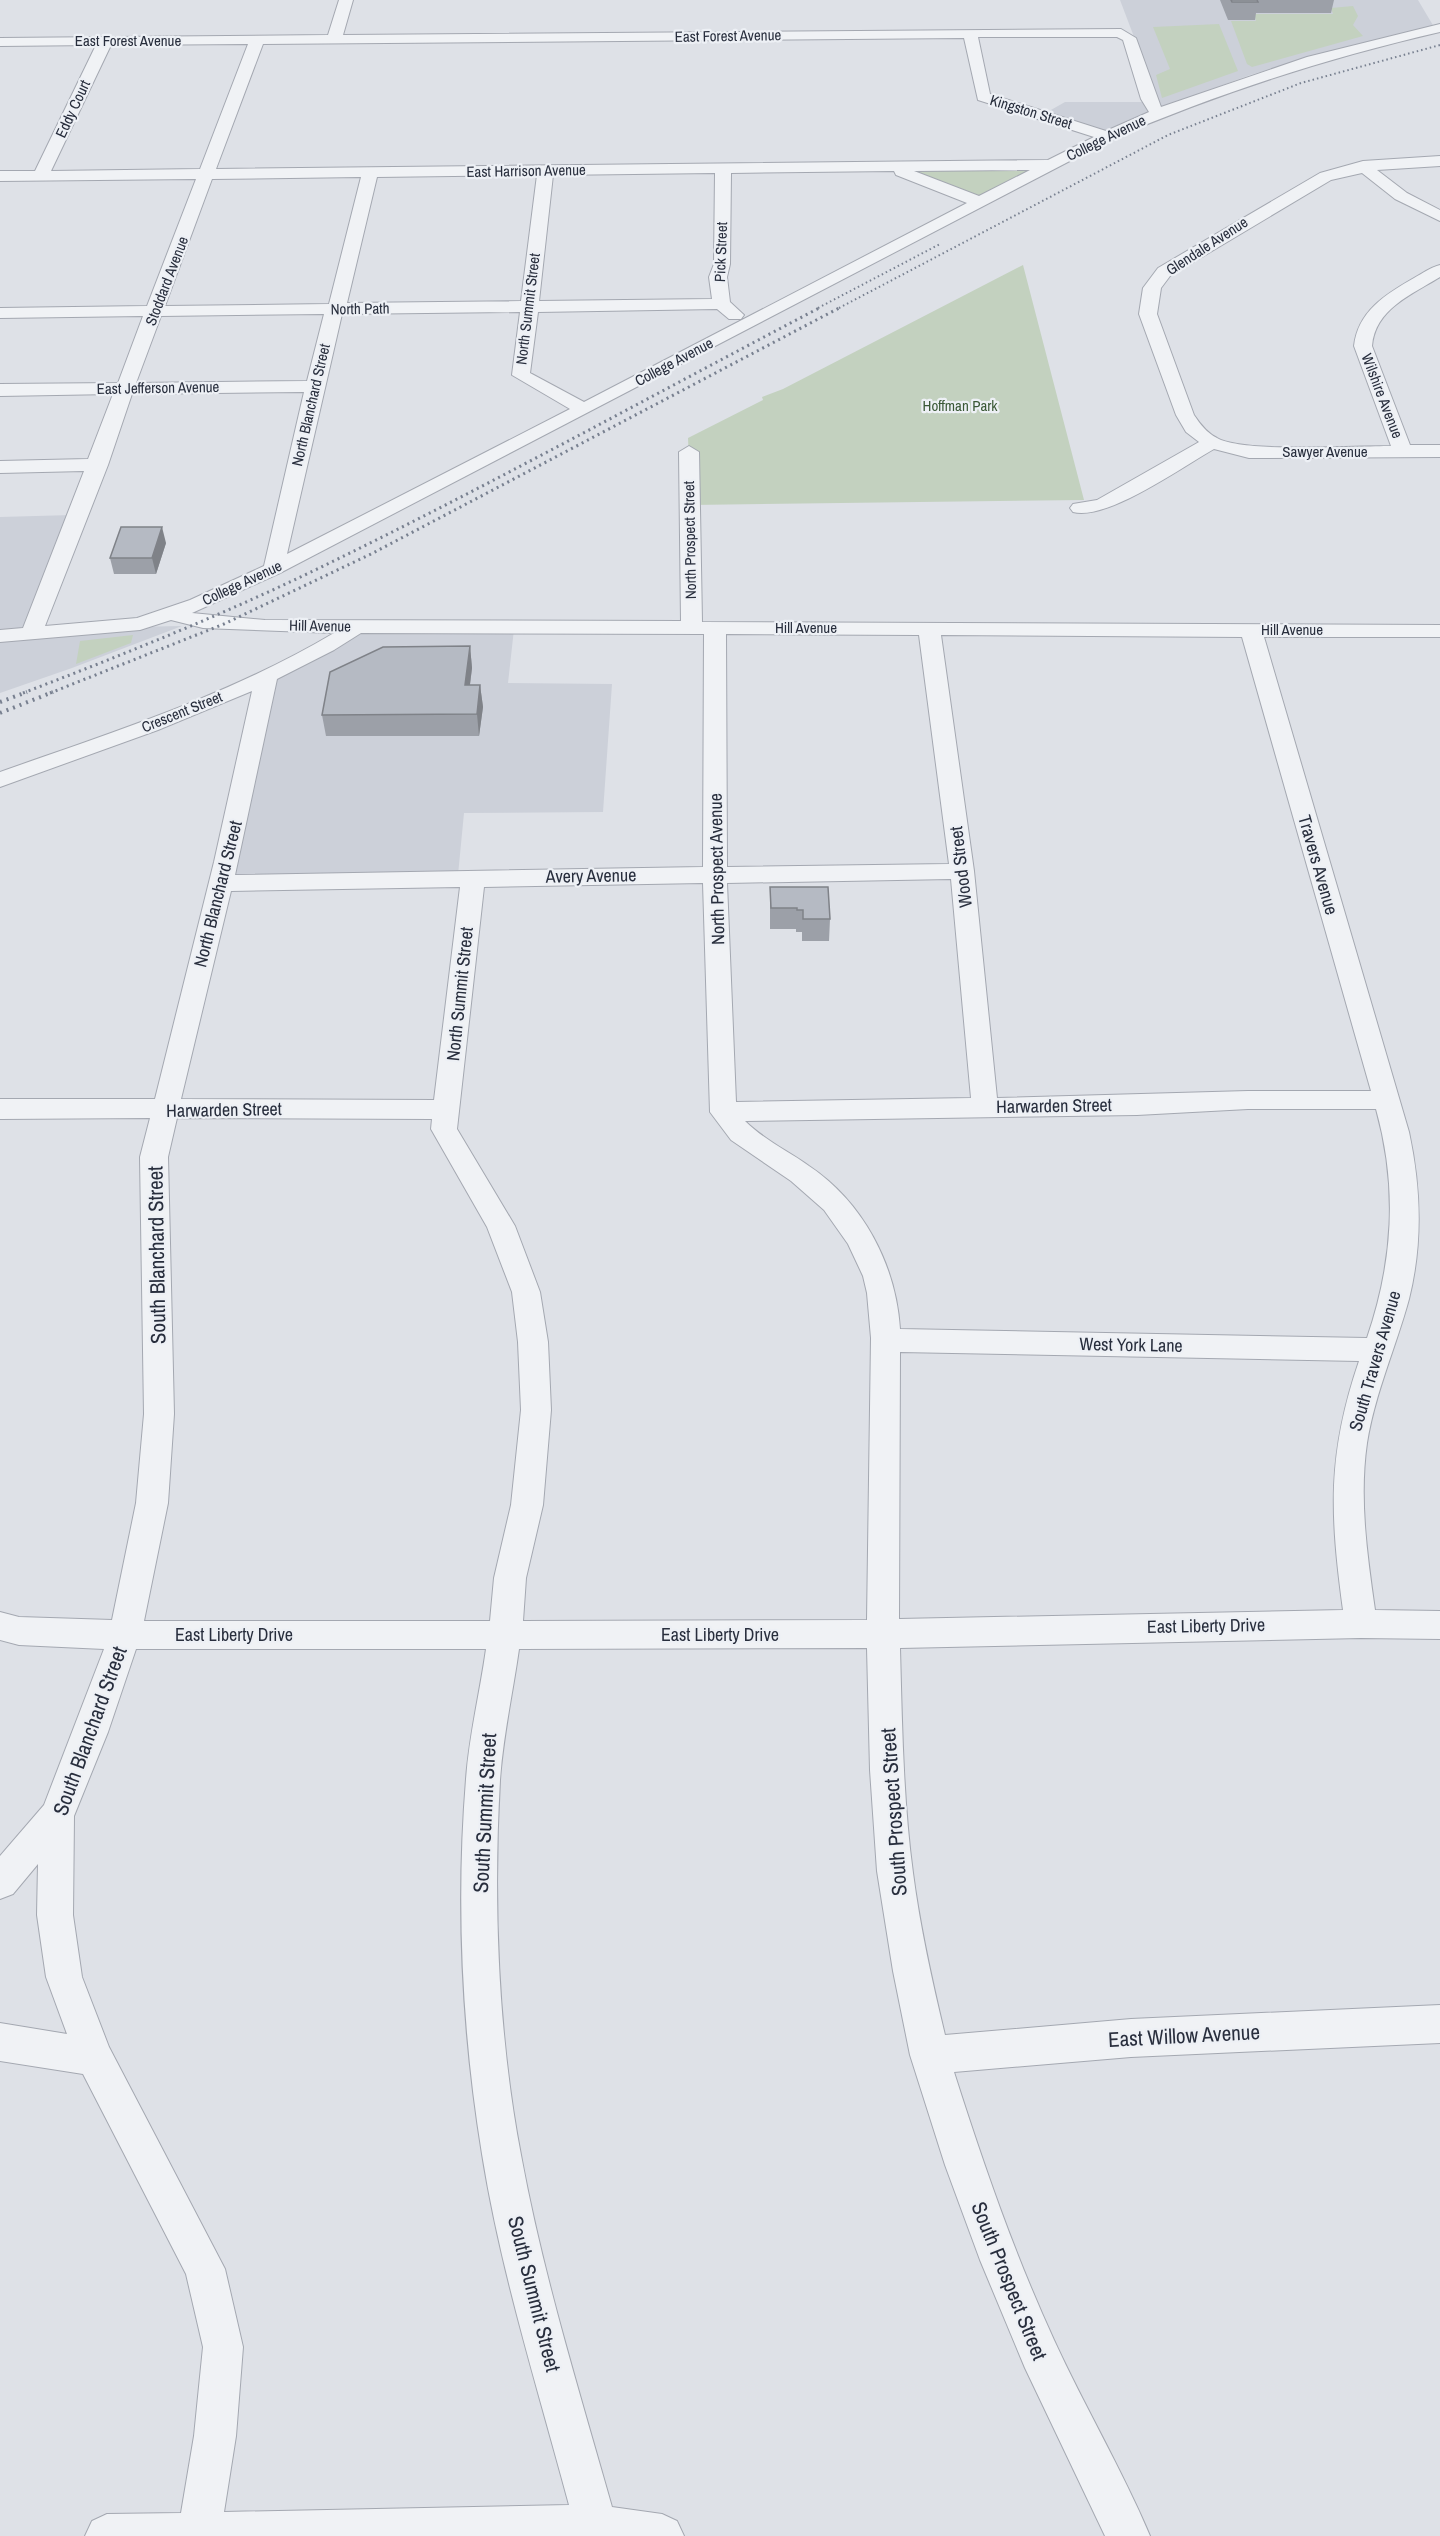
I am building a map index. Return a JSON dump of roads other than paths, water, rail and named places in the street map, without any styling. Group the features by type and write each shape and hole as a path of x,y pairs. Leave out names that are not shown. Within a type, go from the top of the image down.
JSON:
{"street":[{"path":"257,40 334,40 346,0"},
{"name":"College Avenue","path":"0,636 141,624 173,614 273,569 982,203 1107,136 1157,113 1255,76 1340,51 1440,28"},
{"name":"Kingston Street","path":"970,33 983,97 1107,136"},
{"name":"East Forest Avenue","path":"334,40 1121,33 1129,38 1149,99 1157,113"},
{"name":"East Forest Avenue","path":"0,42 257,40"},
{"name":"Stoddard Avenue","path":"32,633 98,465 257,40"},
{"name":"Eddy Court","path":"41,176 105,42"},
{"name":"Glendale Avenue","path":"1211,443 1193,428 1185,416 1148,314 1152,288 1164,272 1184,257 1326,176 1363,166 1437,161"},
{"name":"East Harrison Avenue","path":"0,176 1051,165"},
{"path":"1363,166 1401,196 1440,216"},
{"path":"889,167 982,203"},
{"name":"Pick Street","path":"723,169 722,264 718,277 721,304 746,324"},
{"name":"North Summit Street","path":"546,170 520,375 584,409"},
{"name":"North Blanchard Street","path":"273,569 317,386 329,324 341,296 370,172"},
{"name":"Wilshire Avenue","path":"1403,452 1363,346 1362,336 1372,316 1440,270"},
{"name":"North Path","path":"0,313 721,304"},
{"name":"East Jefferson Avenue","path":"0,390 317,386"},
{"path":"1080,508 1102,505 1211,443"},
{"name":"Sawyer Avenue","path":"1211,443 1249,452 1440,451"},
{"name":"North Prospect Street","path":"689,452 691,627"},
{"path":"0,467 98,465"},
{"name":"Hill Avenue","path":"173,614 203,622 234,625 355,627 1440,631"},
{"name":"Crescent Street","path":"0,780 168,718 266,678 340,639 355,627"},
{"name":"North Prospect Avenue","path":"715,627 715,874 723,1112"},
{"name":"Wood Street","path":"929,628 962,871 985,1107"},
{"name":"Travers Avenue","path":"1251,630 1386,1100"},
{"name":"North Blanchard Street","path":"166,1110 221,883 266,678"},
{"name":"Avery Avenue","path":"221,883 962,871"},
{"name":"North Summit Street","path":"447,1111 473,878"},
{"name":"Harwarden Street","path":"723,1112 1248,1100 1386,1100"},
{"name":"South Travers Avenue","path":"1361,1624 1350,1540 1349,1471 1361,1396 1400,1275 1406,1221 1402,1162 1386,1100"},
{"name":"Harwarden Street","path":"0,1110 406,1108 447,1111"},
{"name":"South Blanchard Street","path":"166,1110 154,1157 159,1339 157,1455 152,1503 125,1635 91,1732 57,1816 55,1915 64,1977 94,2057 205,2269 223,2347 215,2436 200,2535"},
{"name":"South Summit Street","path":"447,1111 444,1129 501,1226 513,1253 526,1292 533,1342 536,1410 533,1456 527,1505 510,1578 505,1635 483,1778 480,1890 486,2032 501,2153 521,2253 596,2526"},
{"name":"South Prospect Street","path":"723,1112 732,1128 812,1182 851,1225 868,1252 880,1283 885,1340 881,1578 891,1828 906,1940 929,2055 969,2181 997,2257 1042,2365 1128,2536"},
{"name":"West York Lane","path":"885,1340 1377,1350"},
{"name":"East Liberty Drive","path":"0,1626 19,1631 125,1635 505,1635 884,1634 1361,1624 1440,1625"},
{"path":"0,1882 57,1816"},
{"name":"East Willow Avenue","path":"929,2055 1131,2038 1440,2024"},
{"path":"0,2042 94,2057"},
{"path":"107,2536 596,2526 658,2536"}],"railway":[{"path":"839,308 1168,135 1301,83 1440,45"},
{"path":"818,308 940,244"},
{"path":"23,693 168,636 311,572 503,475 821,307"},
{"path":"50,693 224,624 371,554 841,307"},
{"path":"0,702 27,692"},
{"path":"0,713 53,692"}],"park label":[{"name":"Hoffman Park","path":"960,406"}]}
